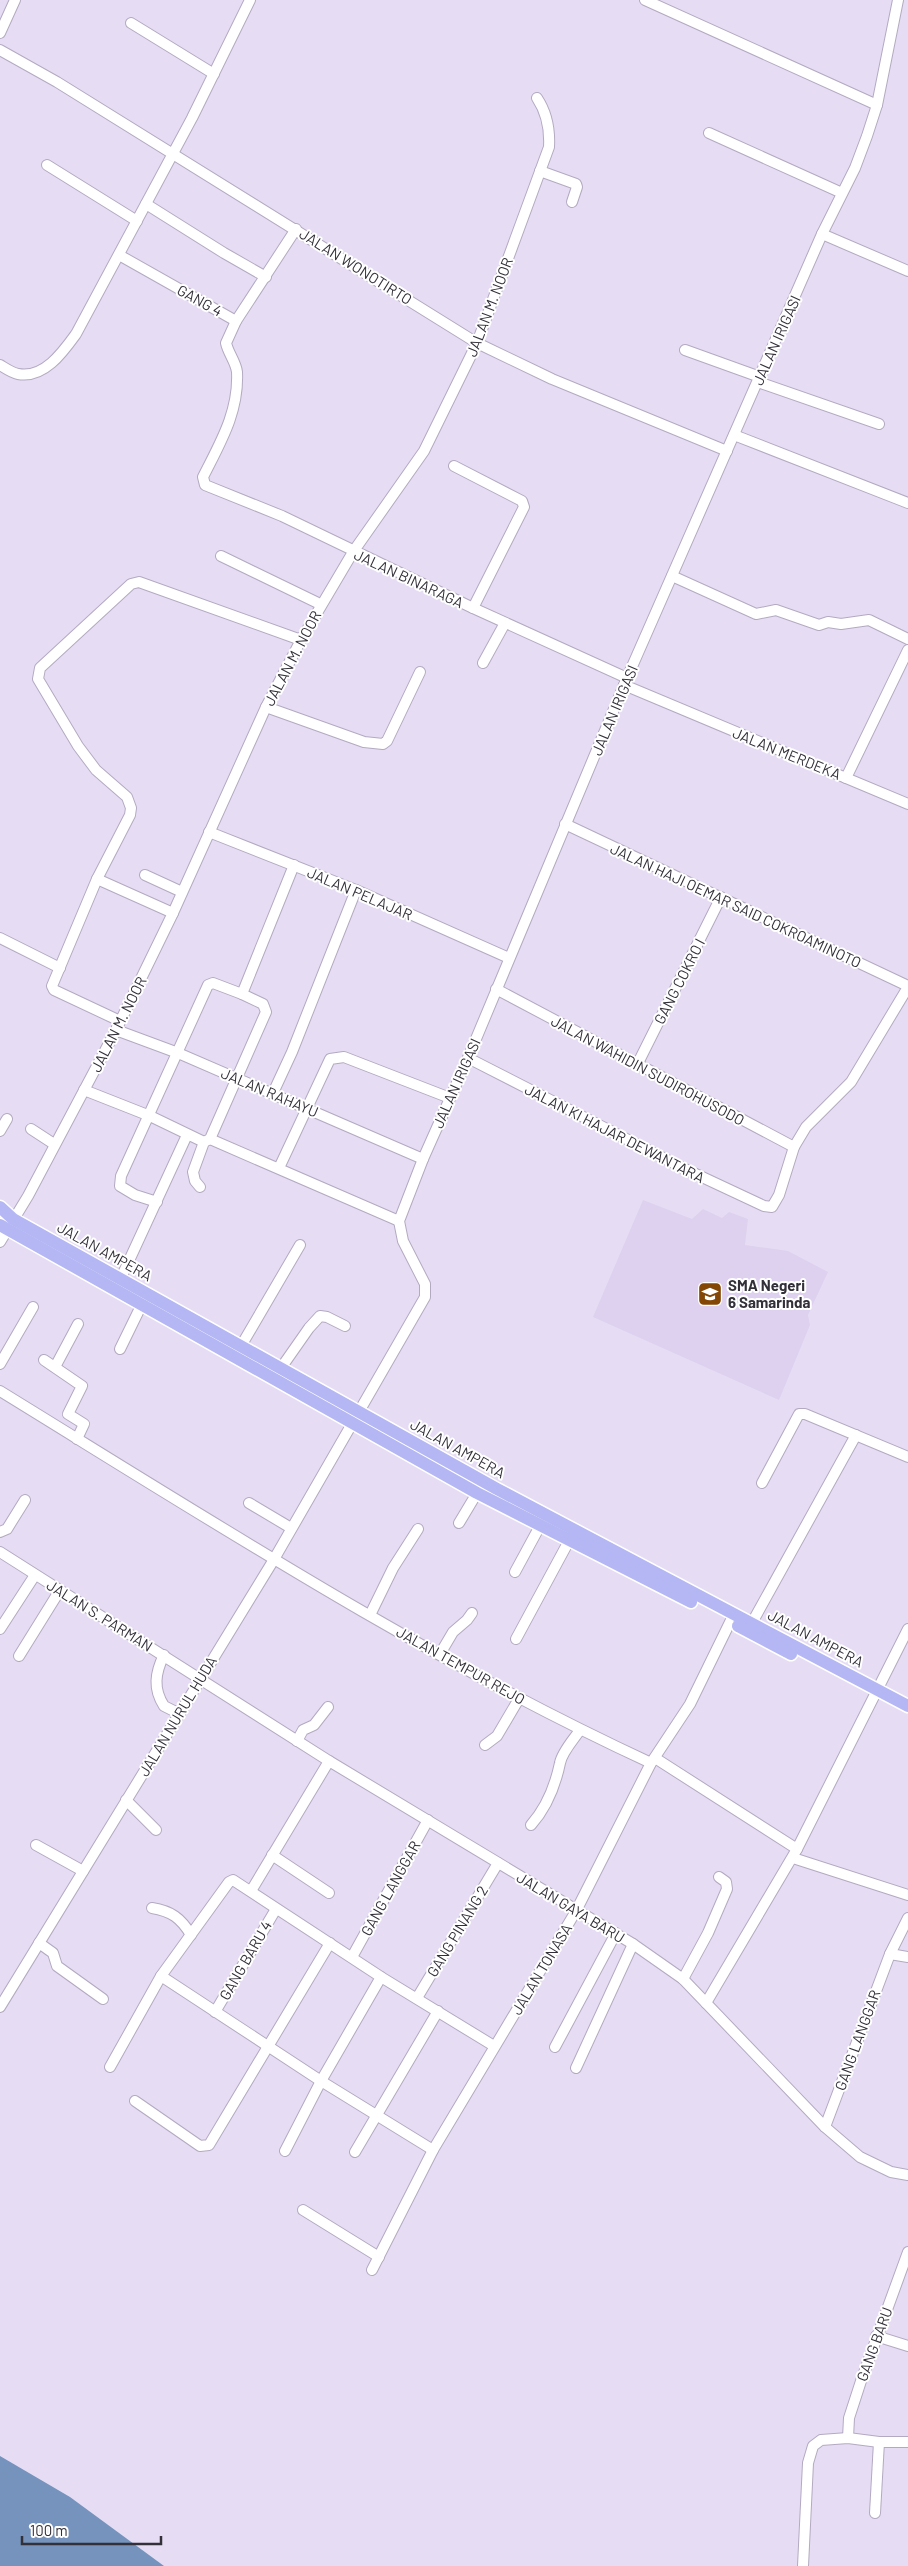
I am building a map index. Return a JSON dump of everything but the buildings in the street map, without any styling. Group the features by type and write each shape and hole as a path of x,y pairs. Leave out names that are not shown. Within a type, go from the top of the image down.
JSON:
{"main road":[{"name":"JALAN AMPERA","path":"0,1207 6,1225 477,1493 732,1618 875,1692 908,1706"},
{"name":"JALAN AMPERA","path":"6,1225 121,1278 497,1489 732,1618"},
{"name":"JALAN AMPERA","path":"875,1692 908,1714"}],"street":[{"path":"0,33 15,0"},
{"path":"0,366 18,374 34,373 47,367 63,352 76,334 216,70 250,0"},
{"path":"645,0 877,105"},
{"name":"JALAN IRIGASI","path":"399,1221 423,1159 500,991 509,958 625,682 822,234 858,160 877,105 898,0"},
{"path":"131,23 216,70"},
{"name":"JALAN WONOTIRTO","path":"0,50 57,82 171,152 477,343 552,379 727,451"},
{"name":"JALAN M. NOOR","path":"0,1242 6,1225 28,1196 118,1026 173,913 266,707 320,604 353,552 424,451 477,343 548,147 549,137 544,109 537,98"},
{"path":"708,133 842,193"},
{"path":"47,165 137,221"},
{"path":"540,171 576,184 577,187 572,202"},
{"path":"146,204 224,253 266,276"},
{"name":"GANG 4","path":"119,255 236,321 296,229"},
{"path":"822,234 908,272"},
{"name":"JALAN BINARAGA","path":"236,321 226,343 237,372 234,411 227,430 203,477 205,485 282,516 625,682"},
{"path":"685,350 759,380 879,424"},
{"path":"734,435 908,503"},
{"path":"454,466 522,501 524,507 473,608"},
{"path":"221,556 320,604"},
{"path":"672,576 756,614 776,610 819,625 828,622 841,624 869,620 908,639"},
{"path":"0,938 60,968 97,879 130,816 131,803 127,797 96,770 78,746 38,679 40,668 45,662 131,584 139,582 301,640"},
{"path":"483,662 505,623"},
{"name":"JALAN MERDEKA","path":"625,682 846,778 908,650"},
{"path":"266,707 364,742 383,744 387,741 420,672"},
{"path":"846,778 908,804"},
{"name":"JALAN HAJI OEMAR SAID COKROAMINOTO","path":"565,824 908,987"},
{"name":"JALAN PELAJAR","path":"209,832 356,890 509,958"},
{"path":"242,994 294,865"},
{"path":"145,875 182,892"},
{"path":"97,879 173,913"},
{"path":"273,1093 292,1052 356,890"},
{"name":"GANG COKRO I","path":"637,1065 721,897"},
{"name":"JALAN RAHAYU","path":"60,968 52,986 54,990 118,1026 423,1159"},
{"path":"157,1202 130,1192 120,1183 121,1176 209,984 213,983 263,1004 266,1012 238,1078 193,1172 200,1187"},
{"path":"794,1147 813,1117 851,1082 908,987"},
{"name":"JALAN WAHIDIN SUDIROHUSODO","path":"500,991 794,1147"},
{"path":"279,1168 330,1060 336,1057 344,1057 450,1098"},
{"name":"JALAN KI HAJAR DEWANTARA","path":"468,1058 685,1169 764,1206 772,1207 776,1204 794,1147"},
{"path":"84,1090 150,1116 187,1135 207,1140 279,1168 399,1221 403,1241 423,1278 426,1290 420,1306 359,1411"},
{"path":"0,1131 7,1119"},
{"path":"31,1130 54,1144"},
{"path":"121,1278 187,1135"},
{"path":"241,1346 300,1245"},
{"path":"120,1349 142,1304"},
{"path":"0,1364 33,1306"},
{"path":"282,1368 309,1328 320,1316 327,1317 345,1326"},
{"path":"55,1367 78,1324"},
{"path":"44,1360 82,1386 60,1428"},
{"name":"JALAN TEMPUR REJO","path":"1,1393 273,1560 370,1615 580,1730 653,1760 795,1854 908,1894"},
{"name":"JALAN NURUL HUDA","path":"0,2007 178,1713 205,1683 359,1411"},
{"path":"68,1414 84,1424 77,1439"},
{"path":"762,1483 799,1414 805,1414 908,1457"},
{"path":"750,1627 856,1435"},
{"path":"458,1523 477,1493"},
{"path":"0,1532 7,1529 25,1500"},
{"path":"249,1502 292,1528"},
{"path":"515,1572 541,1524"},
{"path":"370,1615 393,1568 418,1529"},
{"path":"516,1638 570,1539"},
{"name":"JALAN S. PARMAN","path":"0,1552 164,1655 205,1683"},
{"path":"0,1629 36,1575"},
{"path":"19,1656 60,1590"},
{"path":"440,1654 453,1632 472,1613"},
{"name":"JALAN TONASA","path":"372,2270 433,2150 576,1911 653,1760 690,1704 732,1618"},
{"path":"706,2003 795,1854 908,1629"},
{"path":"164,1655 156,1670 158,1693 164,1706 178,1713"},
{"name":"JALAN GAYA BARU","path":"205,1683 329,1761 633,1944 683,1980 825,2127 860,2157 891,2172 908,2176"},
{"path":"485,1745 497,1736 520,1698"},
{"path":"297,1741 303,1730 314,1725 328,1707"},
{"path":"531,1825 545,1809 559,1774 560,1762 580,1730"},
{"path":"252,1891 329,1761"},
{"path":"126,1800 156,1830"},
{"name":"GANG LANGGAR","path":"352,1956 428,1820"},
{"path":"36,1845 83,1870"},
{"path":"272,1855 329,1893"},
{"name":"GANG PINANG 2","path":"417,1998 498,1863"},
{"path":"683,1980 708,1933 727,1889 726,1882 719,1877"},
{"path":"110,2067 161,1976 229,1882 236,1881 276,1909 352,1956 381,1977 438,2010 494,2046"},
{"path":"152,1908 167,1912 180,1919 190,1935"},
{"name":"GANG BARU 4","path":"215,2012 276,1909"},
{"name":"GANG LANGGAR","path":"825,2127 890,1954 908,1918"},
{"path":"554,2048 616,1933"},
{"path":"39,1943 53,1953 57,1966 103,1999"},
{"path":"135,2101 200,2146 209,2145 330,1943"},
{"path":"576,2068 633,1944"},
{"path":"890,1954 908,1957"},
{"path":"161,1976 321,2081 433,2150"},
{"path":"285,2151 321,2081 381,1977"},
{"path":"355,2152 438,2010"},
{"path":"303,2210 379,2256"},
{"name":"GANG BARU","path":"848,2438 849,2418 876,2336 908,2252"},
{"path":"876,2336 908,2346"},
{"path":"803,2566 808,2463 813,2446 821,2440 848,2438 879,2442 908,2442"},
{"path":"875,2513 879,2442"}],"shaded area":[{"name":"SMA Negeri 6 Samarinda","path":"643,1200 692,1219 703,1209 722,1218 729,1212 748,1219 745,1245 788,1251 828,1272 808,1315 810,1325 779,1400 593,1317"}],"water":[{"path":"0,2456 70,2497 164,2566 0,2566"}],"place":[{"name":"SMA Negeri 6 Samarinda","path":"710,1294"}]}
